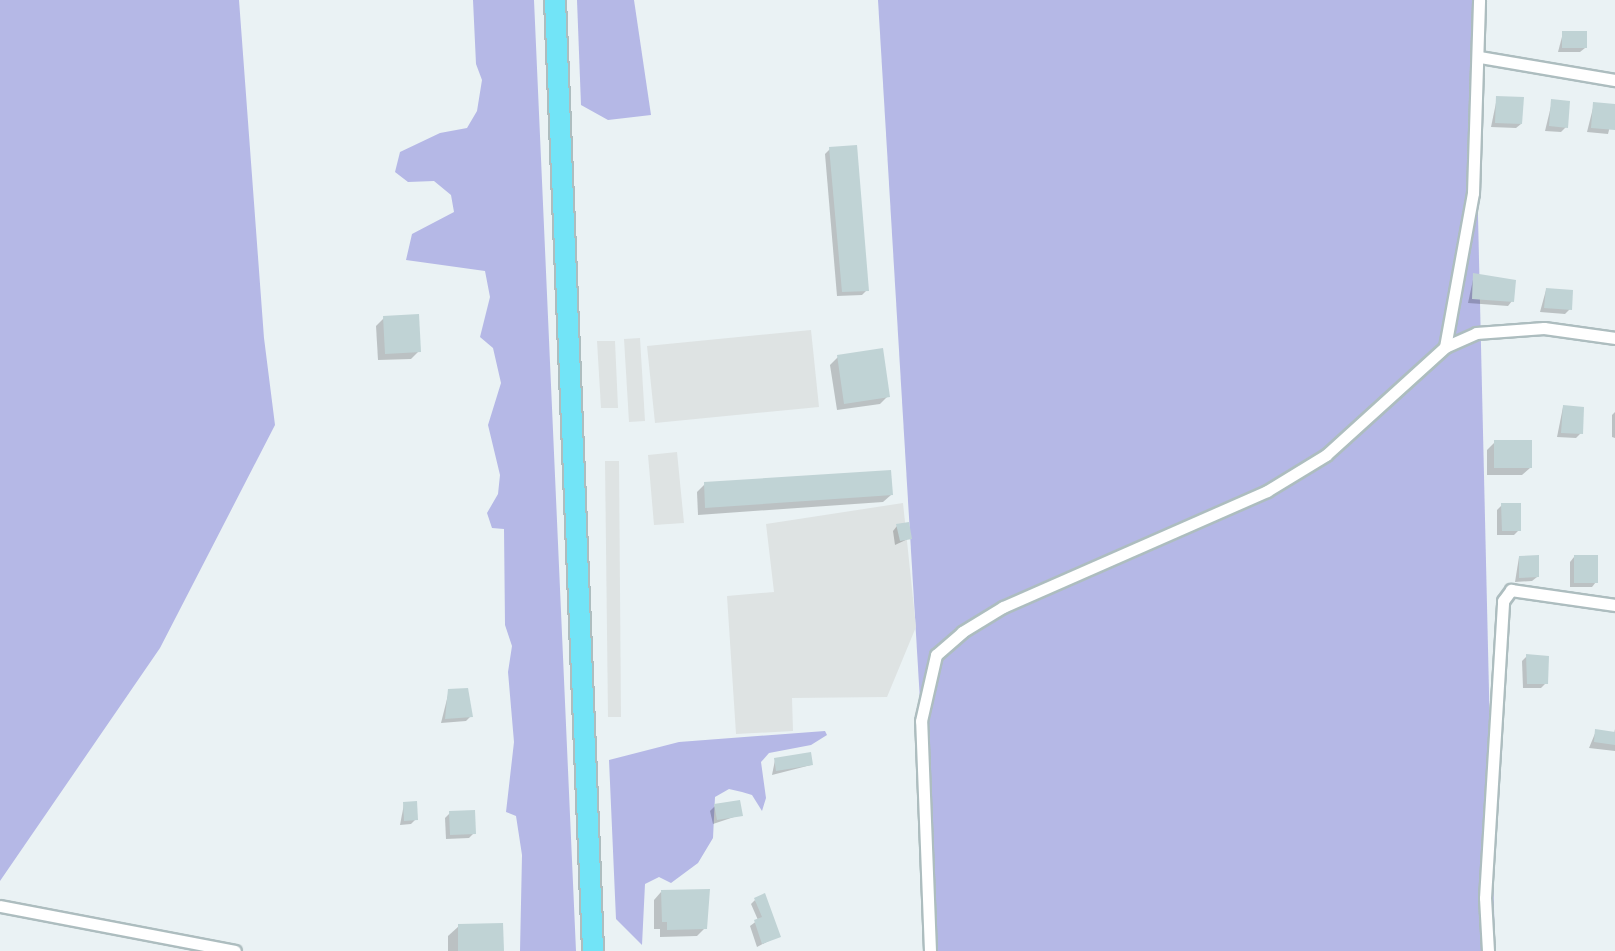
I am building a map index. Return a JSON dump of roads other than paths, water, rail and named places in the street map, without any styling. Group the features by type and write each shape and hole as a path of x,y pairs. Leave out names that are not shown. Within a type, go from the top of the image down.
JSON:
{"highway":[{"path":"555,0 593,951"}],"street":[{"path":"1445,347 1473,193 1480,57 1479,0"},
{"path":"1480,57 1615,80"},
{"path":"930,951 921,721 936,655 1003,607 1267,491 1314,463 1445,347 1507,327 1615,338"},
{"path":"1488,951 1485,898 1503,601 1511,590 1615,605"},
{"path":"0,906 235,951"}]}
